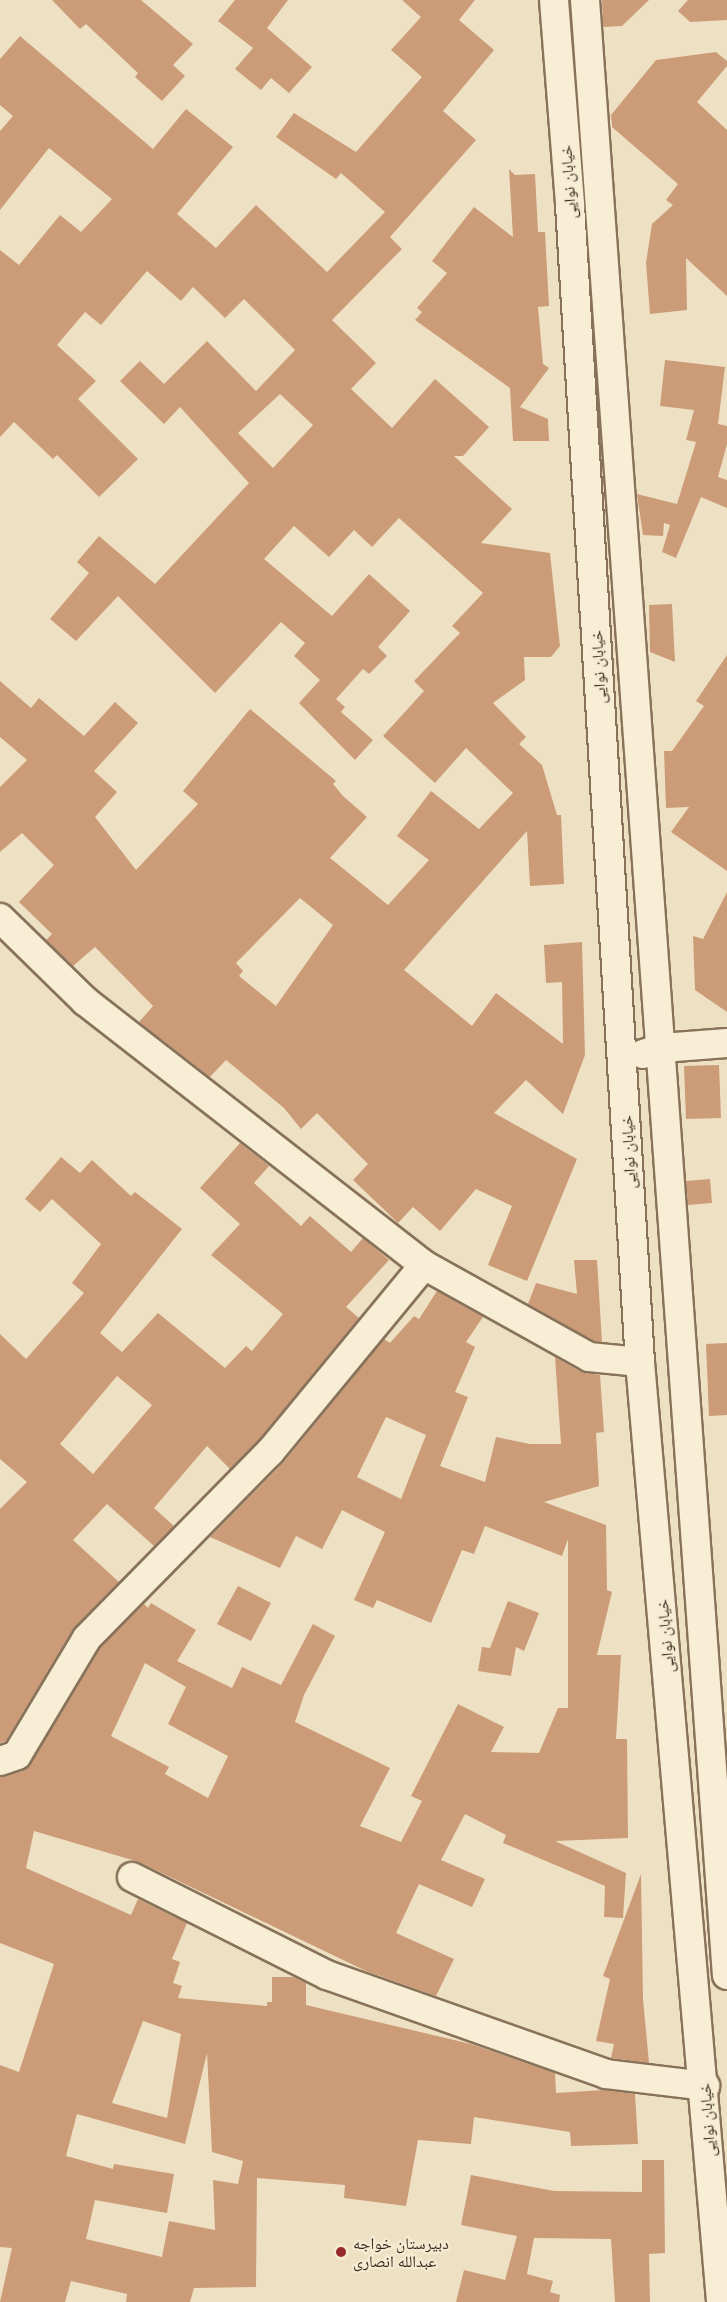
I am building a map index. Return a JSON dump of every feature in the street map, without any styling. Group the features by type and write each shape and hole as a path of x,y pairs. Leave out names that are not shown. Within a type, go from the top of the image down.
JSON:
{"street":[{"name":"خیابان نوایی","path":"554,0 570,205 640,1362 697,1993 721,2302"},
{"name":"خیابان نوایی","path":"585,0 727,1975"},
{"path":"0,918 85,1001 424,1265 590,1357 640,1362"},
{"path":"622,1061 662,1048 727,1043"},
{"path":"0,1761 17,1755 87,1638 270,1452 424,1265"},
{"path":"132,1877 327,1975 606,2074 705,2086"},
{"path":"697,1993 727,1991"}],"building":[{"path":"52,0 141,0 193,44 173,65 185,76 162,101 135,77 138,73 86,24 80,29"},
{"path":"235,0 288,0 267,28 312,67 289,93 271,78 261,90 235,69 253,48 218,21"},
{"path":"402,0 475,0 459,20 494,50 443,111 476,140 390,237 402,249 332,320 376,363 351,389 392,428 435,379 489,427 463,456 454,456 512,509 481,543 550,553 560,646 551,657 524,657 525,680 493,703 526,737 519,744 542,765 557,815 561,815 564,884 530,886 527,831 404,970 472,1026 496,993 563,1044 562,982 546,983 544,945 582,942 585,1055 563,1114 526,1080 494,1113 577,1159 527,1281 488,1265 512,1206 476,1189 440,1231 413,1207 398,1223 353,1180 368,1164 317,1113 301,1129 284,1108 226,1060 210,1077 139,1022 153,1006 95,947 73,966 46,940 52,934 19,902 54,865 22,833 0,852 0,787 27,760 0,737 0,681 31,708 39,698 84,736 115,702 138,723 94,771 117,792 95,817 136,870 198,804 183,791 250,709 336,781 333,784 343,796 367,817 330,858 388,905 429,860 397,836 431,791 479,829 513,793 466,748 435,783 383,736 424,691 414,681 460,633 452,626 483,593 399,518 372,547 354,530 329,557 294,526 264,559 332,616 369,574 410,611 378,647 387,656 369,674 363,669 336,699 345,707 341,712 373,740 355,760 299,703 320,680 294,656 305,643 281,622 215,693 118,596 76,641 50,619 89,573 77,562 99,536 155,584 249,483 180,407 164,424 120,381 140,361 164,384 207,341 256,391 295,350 244,299 225,318 193,287 181,301 147,271 101,325 85,312 57,345 96,381 78,399 138,459 99,497 57,455 53,459 14,422 0,437 0,250 19,265 60,215 81,232 112,199 49,148 0,210 0,131 13,116 0,105 0,59 20,36 153,149 186,109 233,147 177,214 216,248 256,205 327,272 385,212 341,173 336,179 276,137 294,113 356,152 422,77 391,50 421,17","holes":["280,394 313,425 273,468 238,433","300,898 333,925 276,1006 239,976 243,971 236,963"]},
{"path":"602,0 649,0 622,26 603,27"},
{"path":"688,0 727,0 727,20 690,22 678,11"},
{"path":"716,52 727,61 727,66 697,102 727,130 727,296 686,258 687,310 650,314 646,263 652,224 673,205 666,200 678,184 612,127 611,115 656,60"},
{"path":"509,169 515,175 535,174 538,232 545,232 549,306 538,307 543,364 549,368 520,407 548,419 549,441 513,441 510,388 415,320 422,312 417,308 447,273 432,261 474,207 513,237"},
{"path":"665,360 725,367 718,424 727,426 727,444 718,477 727,480 727,508 701,497 676,558 662,552 670,525 664,523 663,536 643,535 637,494 677,504 696,442 686,440 694,410 660,406"},
{"path":"672,604 675,662 650,652 649,605"},
{"path":"727,655 727,871 671,832 689,807 666,808 664,751 672,751 704,706 696,701"},
{"path":"727,892 727,1012 695,990 693,936 703,939"},
{"path":"719,1065 721,1118 686,1119 684,1066"},
{"path":"240,1143 269,1166 254,1183 301,1226 310,1216 351,1252 363,1238 389,1260 346,1307 359,1318 258,1441 230,1469 207,1446 154,1508 174,1526 154,1546 107,1504 73,1540 119,1582 73,1629 6,1741 0,1743 0,1509 27,1482 0,1459 0,1334 26,1359 84,1293 72,1283 101,1244 52,1199 40,1212 25,1199 61,1157 80,1173 92,1160 131,1196 135,1192 182,1229 100,1333 122,1352 158,1313 225,1368 246,1346 252,1351 283,1314 211,1255 240,1224 200,1188","holes":["117,1376 152,1405 93,1474 60,1444"]},
{"path":"710,1179 712,1203 688,1205 686,1181"},
{"path":"574,1260 597,1260 602,1342 594,1341 528,1304 536,1283 577,1294"},
{"path":"437,1291 483,1317 466,1342 475,1347 455,1392 468,1397 440,1466 485,1482 496,1437 530,1444 561,1444 555,1357 581,1372 600,1375 604,1432 596,1433 599,1486 544,1502 606,1525 607,1590 612,1592 597,1655 621,1655 616,1739 627,1739 628,1838 555,1841 626,1873 623,1918 604,1917 605,1886 503,1843 506,1835 465,1814 441,1860 485,1879 472,1907 419,1884 396,1933 454,1959 436,1996 366,1971 139,1862 34,1831 26,1868 131,1915 138,1899 187,1923 172,1959 180,1962 173,1983 182,1986 178,1998 267,2006 267,2002 272,2002 272,1977 293,1977 306,1983 306,2005 471,2044 555,2073 556,2093 603,2090 635,2094 638,2144 571,2146 570,2132 474,2117 471,2144 418,2140 406,2206 344,2198 345,2185 257,2178 256,2287 194,2288 190,2302 126,2302 127,2294 71,2281 65,2302 0,2302 12,2248 0,2247 0,2065 19,2072 54,1964 0,1943 0,1777 22,1771 31,1763 100,1648 144,1604 148,1608 151,1603 196,1630 177,1661 232,1688 242,1667 281,1685 313,1624 335,1636 304,1695 295,1722 390,1768 360,1826 401,1842 422,1801 411,1796 458,1704 504,1727 491,1752 539,1753 558,1708 568,1708 568,1539 562,1556 485,1526 474,1554 462,1550 431,1623 377,1600 373,1608 354,1600 385,1532 342,1510 322,1549 296,1536 280,1568 210,1537 283,1463 384,1339 390,1343 414,1316 419,1319","holes":["386,1417 426,1435 401,1499 357,1477","145,1663 186,1687 168,1724 228,1756 208,1798 165,1774 169,1767 111,1736","143,2021 181,2034 167,2118 112,2103","207,2053 212,2152 243,2161 238,2184 213,2180 215,2230 169,2221 162,2257 86,2239 95,2200 167,2213 174,2174 114,2164 113,2169 66,2156 77,2114 185,2144"]},
{"path":"727,1343 727,1415 709,1416 706,1344"},
{"path":"238,1586 271,1603 251,1641 217,1624"},
{"path":"508,1601 539,1613 524,1651 516,1647 511,1676 478,1671 482,1647 490,1648"},
{"path":"641,1874 643,1999 649,2063 611,2058 614,2044 596,2041 610,1979 603,1976"},
{"path":"642,2160 664,2160 665,2253 649,2254 650,2302 615,2302 611,2239 534,2238 527,2274 553,2281 550,2292 560,2295 559,2302 456,2302 464,2270 505,2280 517,2236 461,2225 471,2175 554,2191 642,2192"}],"place":[{"name":"دبیرستان خواجه عبدالله انصاری","path":"341,2252"}]}
